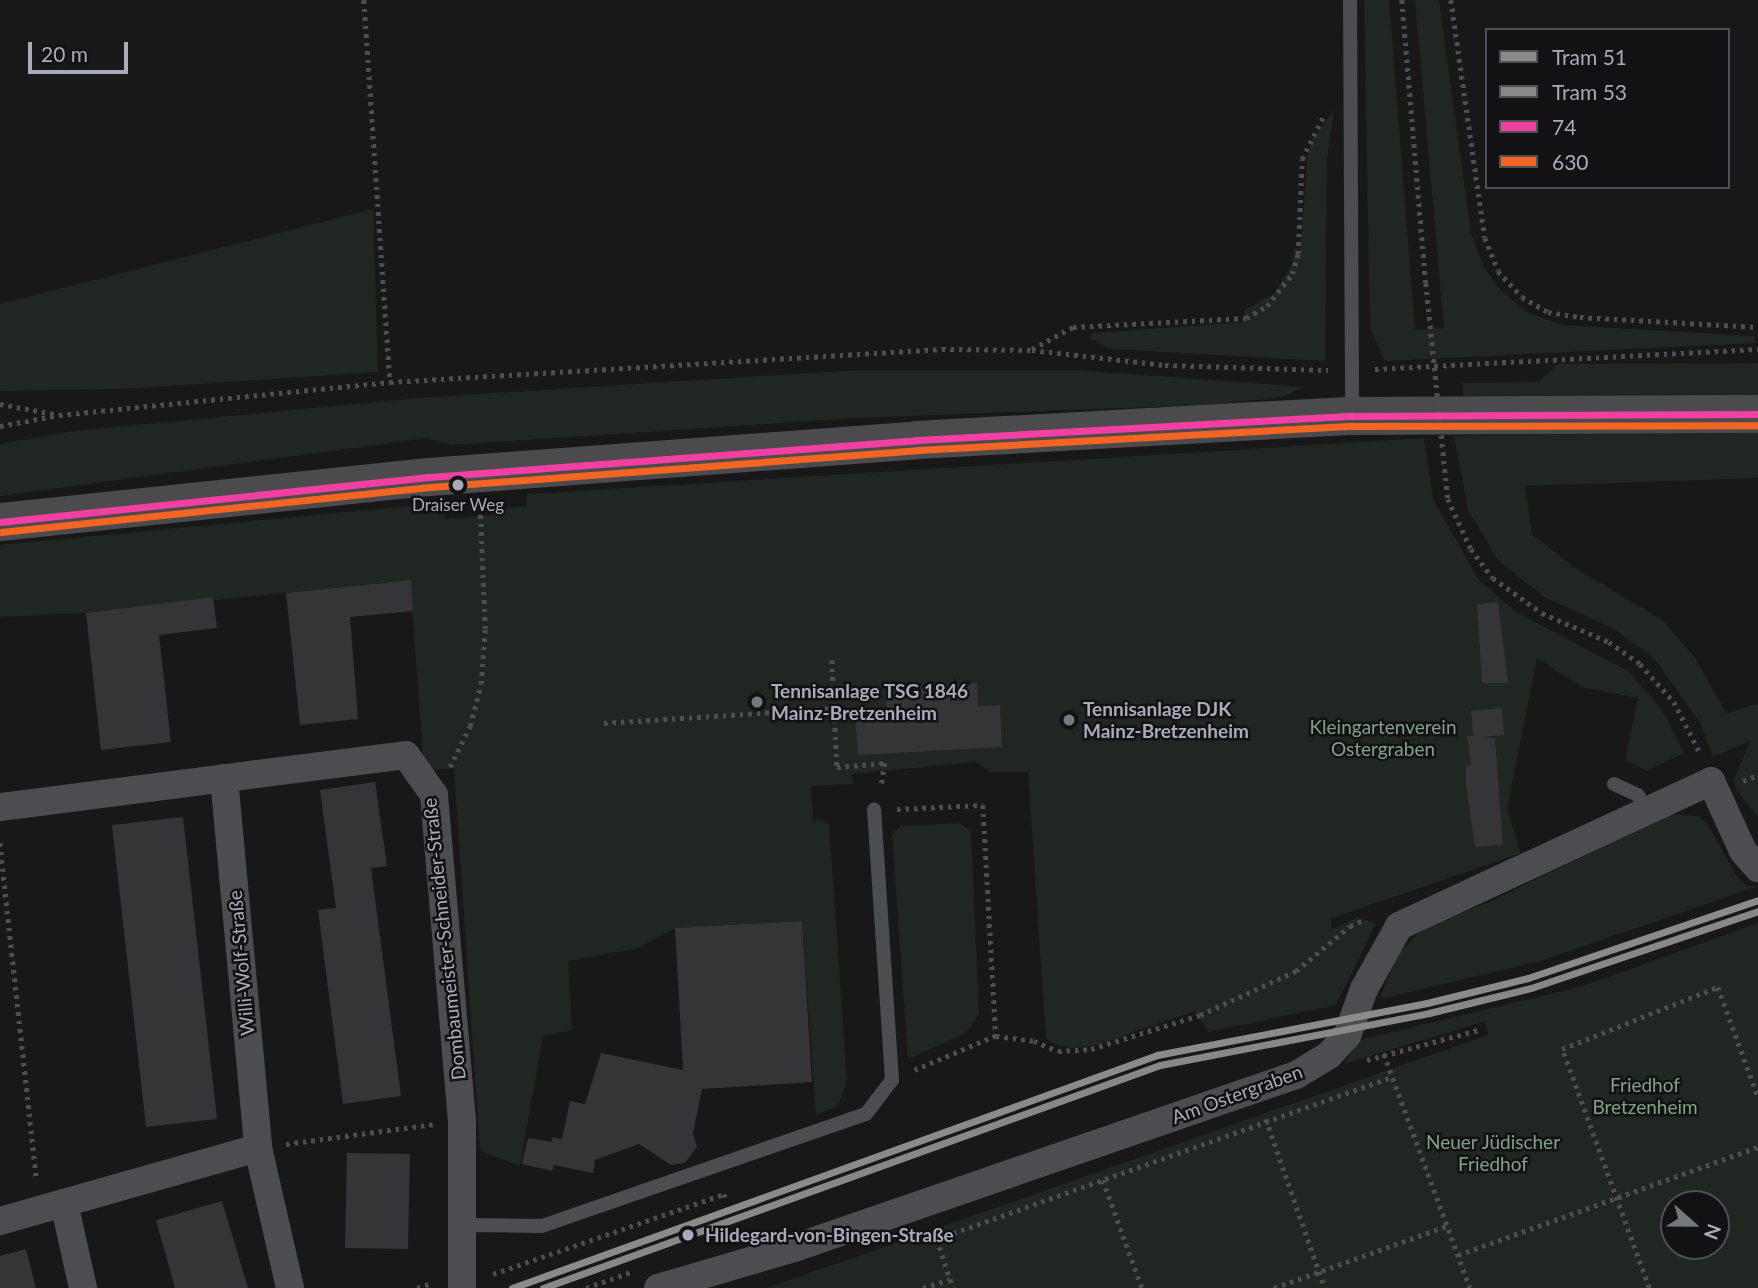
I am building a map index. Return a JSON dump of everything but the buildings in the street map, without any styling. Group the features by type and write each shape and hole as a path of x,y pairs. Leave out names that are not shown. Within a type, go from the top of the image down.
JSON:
{"main road":[{"path":"0,522 429,477 917,440 1352,416 1758,414"}],"street":[{"name":"Dombaumeister-Schneider-Straße","path":"0,807 405,755 434,796 461,1120 461,1288"},
{"name":"Willi-Wolf-Straße","path":"224,778 258,1148 290,1288"},
{"name":"Am Ostergraben","path":"658,1288 732,1276 797,1247 1296,1074 1329,1055 1347,1036 1368,979 1399,926 1711,781"},
{"path":"1711,781 1742,852 1758,868"},
{"path":"0,1221 258,1148"},
{"path":"52,1206 83,1288"}],"lane":[{"path":"1350,0 1352,416"},
{"path":"1614,784 1638,795 1645,810"},
{"path":"460,1225 542,1226 866,1114 892,1080 874,810"}],"path":[{"path":"364,0 390,382"},
{"path":"1402,0 1448,499 1471,549 1493,578 1542,613 1609,642 1658,681 1690,728 1711,781"},
{"path":"1451,0 1485,238 1498,271 1522,298 1548,312 1580,317 1758,327"},
{"path":"1032,350 1060,332 1086,325 1246,318 1267,306 1292,274 1306,143 1332,103 1350,99"},
{"path":"0,426 59,415 390,382 942,349 1032,350 1165,365 1352,370 1758,349"},
{"path":"0,404 59,415"},
{"path":"434,796 470,726 481,684 485,629 480,503"},
{"path":"832,660 837,767 885,763 874,810 983,805 996,1036"},
{"path":"604,723 834,708"},
{"path":"0,843 52,1206"},
{"path":"892,1080 996,1036 1075,1052 1200,1015 1296,971 1350,926 1376,915"},
{"path":"1649,1288 1562,1049 1718,987 1758,1097"},
{"path":"1363,1062 1478,1030"},
{"path":"1384,1054 1470,1288"},
{"path":"937,1239 1392,1077"},
{"path":"1263,1111 1325,1288"},
{"path":"304,1141 428,1125"},
{"path":"1458,1255 1758,1147"},
{"path":"1103,1180 1142,1288"},
{"path":"487,1274 506,1272 724,1194 726,1200"},
{"path":"1274,1288 1447,1226"},
{"path":"935,1232 953,1288"},
{"path":"923,1288 950,1279"}],"green space":[{"path":"1364,0 1389,0 1415,330 1444,328 1415,0 1439,0 1471,233 1484,267 1502,292 1529,313 1562,325 1754,336 1755,343 1385,361 1370,328"},
{"path":"1334,110 1327,158 1325,361 1110,349 1090,338 1093,333 1244,322 1244,310 1274,294 1292,264 1294,249 1301,248 1307,160 1312,140"},
{"path":"373,209 378,372 124,389 0,391 0,304"},
{"path":"1758,363 1758,394 1463,396 1463,383 1538,382 1558,364"},
{"path":"856,370 1078,370 1305,387 1282,397 1206,405 856,418 451,445 427,438 0,496 0,444 74,431 417,398"},
{"path":"1758,429 1758,478 1525,486 1532,534 1572,566 1662,620 1694,656 1727,714 1758,703 1758,817 1737,791 1734,779 1750,741 1713,757 1700,723 1654,658 1612,628 1544,597 1498,560 1468,510 1454,436"},
{"name":"Kleingartenverein Ostergraben","path":"1424,438 1433,499 1479,580 1516,612 1628,671 1662,710 1684,753 1647,771 1625,760 1638,698 1581,687 1537,658 1507,809 1521,853 1330,919 1333,929 1357,917 1376,923 1336,1005 1208,1032 1195,1011 1096,1045 1074,1048 1058,1046 1046,1039 1028,772 990,772 976,762 852,774 853,784 811,786 813,822 820,819 829,824 847,1082 838,1106 816,1115 802,921 675,928 639,948 568,961 572,1030 543,1036 520,1166 480,1151 454,769 424,769 410,580 86,613 0,617 0,545 410,506 419,514 444,512 446,519 491,515 495,509 526,506 527,494"},
{"path":"1671,814 1698,816 1707,823 1737,877 1747,886 1758,886 1541,961 1380,999 1396,956 1425,926 1487,903"},
{"path":"960,823 971,832 979,1014 966,1033 908,1059 892,834 901,826"},
{"name":"Friedhof Bretzenheim","path":"1758,923 1758,1288 767,1288 1488,1035 1485,1021 1344,1064 1359,1040 1583,986"}],"tram line":[{"name":"51","path":"512,1288 1157,1055 1427,1003 1528,978 1758,900"},
{"name":"53","path":"543,1288 1160,1065 1429,1013 1531,988 1758,911"}],"transit line":[{"name":"74","path":"0,522 429,477 917,440 1352,416 1758,414"},
{"name":"630","path":"1,532 430,487 918,450 1352,426 1758,425"}],"place":[{"name":"Draiser Weg","path":"458,485"},
{"name":"Tennisanlage TSG 1846 Mainz-Bretzenheim","path":"757,702"},
{"name":"Tennisanlage DJK Mainz-Bretzenheim","path":"1069,720"},
{"name":"Hildegard-von-Bingen-Straße","path":"688,1235"}],"park label":[{"name":"Neuer Jüdischer Friedhof","path":"1493,1153"}]}
